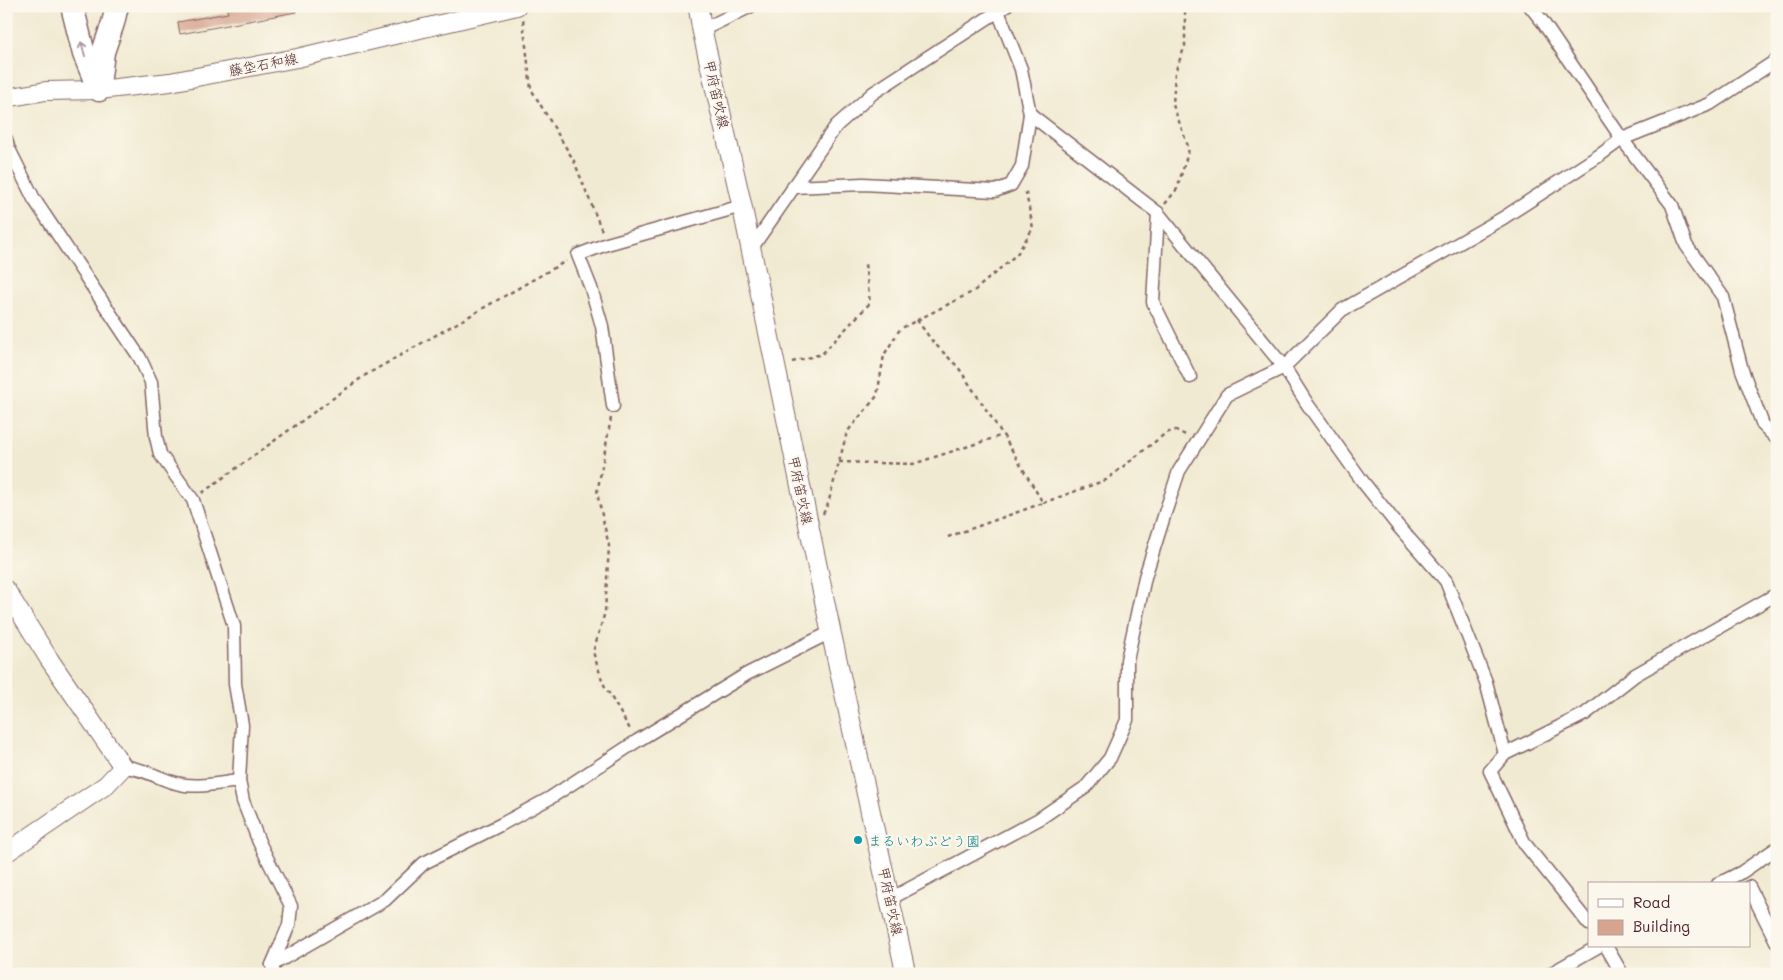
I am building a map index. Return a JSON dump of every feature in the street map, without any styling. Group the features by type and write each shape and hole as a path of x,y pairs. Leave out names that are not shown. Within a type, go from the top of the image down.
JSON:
{"highway":[{"path":"72,6 84,54 99,90"},
{"path":"99,90 103,52 117,6"}],"main road":[{"name":"甲府笛吹線","path":"698,6 906,974"},
{"name":"藤垈石和線","path":"6,98 46,92 99,90 170,82 297,58 520,11"},
{"path":"6,590 49,659 123,767 106,785 6,854"}],"street":[{"path":"702,30 751,6"},
{"path":"1530,6 1622,139 1672,205 1686,245 1723,297 1742,370 1762,425 1777,439"},
{"path":"751,249 793,187 836,126 873,93 1000,8 1021,69 1030,114 1022,166 1011,185 995,191 862,184 793,187"},
{"path":"890,900 1039,819 1086,787 1110,758 1127,720 1127,660 1145,577 1179,471 1227,395 1284,367 1342,310 1503,218 1622,139 1710,104 1777,60"},
{"path":"1030,114 1158,213 1284,367 1308,405 1363,482 1398,526 1446,580 1486,682 1505,754"},
{"path":"6,139 8,147 34,200 140,358 151,382 156,437 160,454 193,500 234,626 235,684 242,725 239,781 243,801 259,842 291,906 289,925 273,969"},
{"path":"613,406 602,326 591,288 578,254 742,206"},
{"path":"1158,213 1153,302 1190,377"},
{"path":"1588,923 1525,844 1490,771 1505,754 1585,714 1635,675 1777,594"},
{"path":"273,969 385,900 424,863 550,798 637,741 747,674 831,632"},
{"path":"123,767 134,768 176,783 193,786 239,781"},
{"path":"1722,882 1742,872 1777,848"},
{"path":"1742,872 1747,882"},
{"path":"1750,889 1777,944"},
{"path":"1550,974 1596,948"},
{"path":"1607,948 1622,974"}],"path":[{"path":"1158,213 1177,189 1189,149 1173,105 1175,72 1185,46 1185,6"},
{"path":"520,11 531,89 574,161 607,244"},
{"path":"811,535 828,504 847,432 877,396 884,356 900,329 974,290 1017,254 1033,228 1022,166"},
{"path":"193,500 364,376 578,254"},
{"path":"776,366 822,354 870,302 866,264"},
{"path":"917,320 934,342 958,367 1003,435 1043,503"},
{"path":"613,406 597,493 609,546 605,612 593,652 603,683 637,741"},
{"path":"945,538 1106,480 1166,433 1176,430 1198,442"},
{"path":"839,462 913,464 1003,435"}],"building":[{"path":"226,6 295,6 296,12 180,34 178,22 228,13"}],"place":[{"name":"まるいわぶどう園","path":"858,840"}]}
